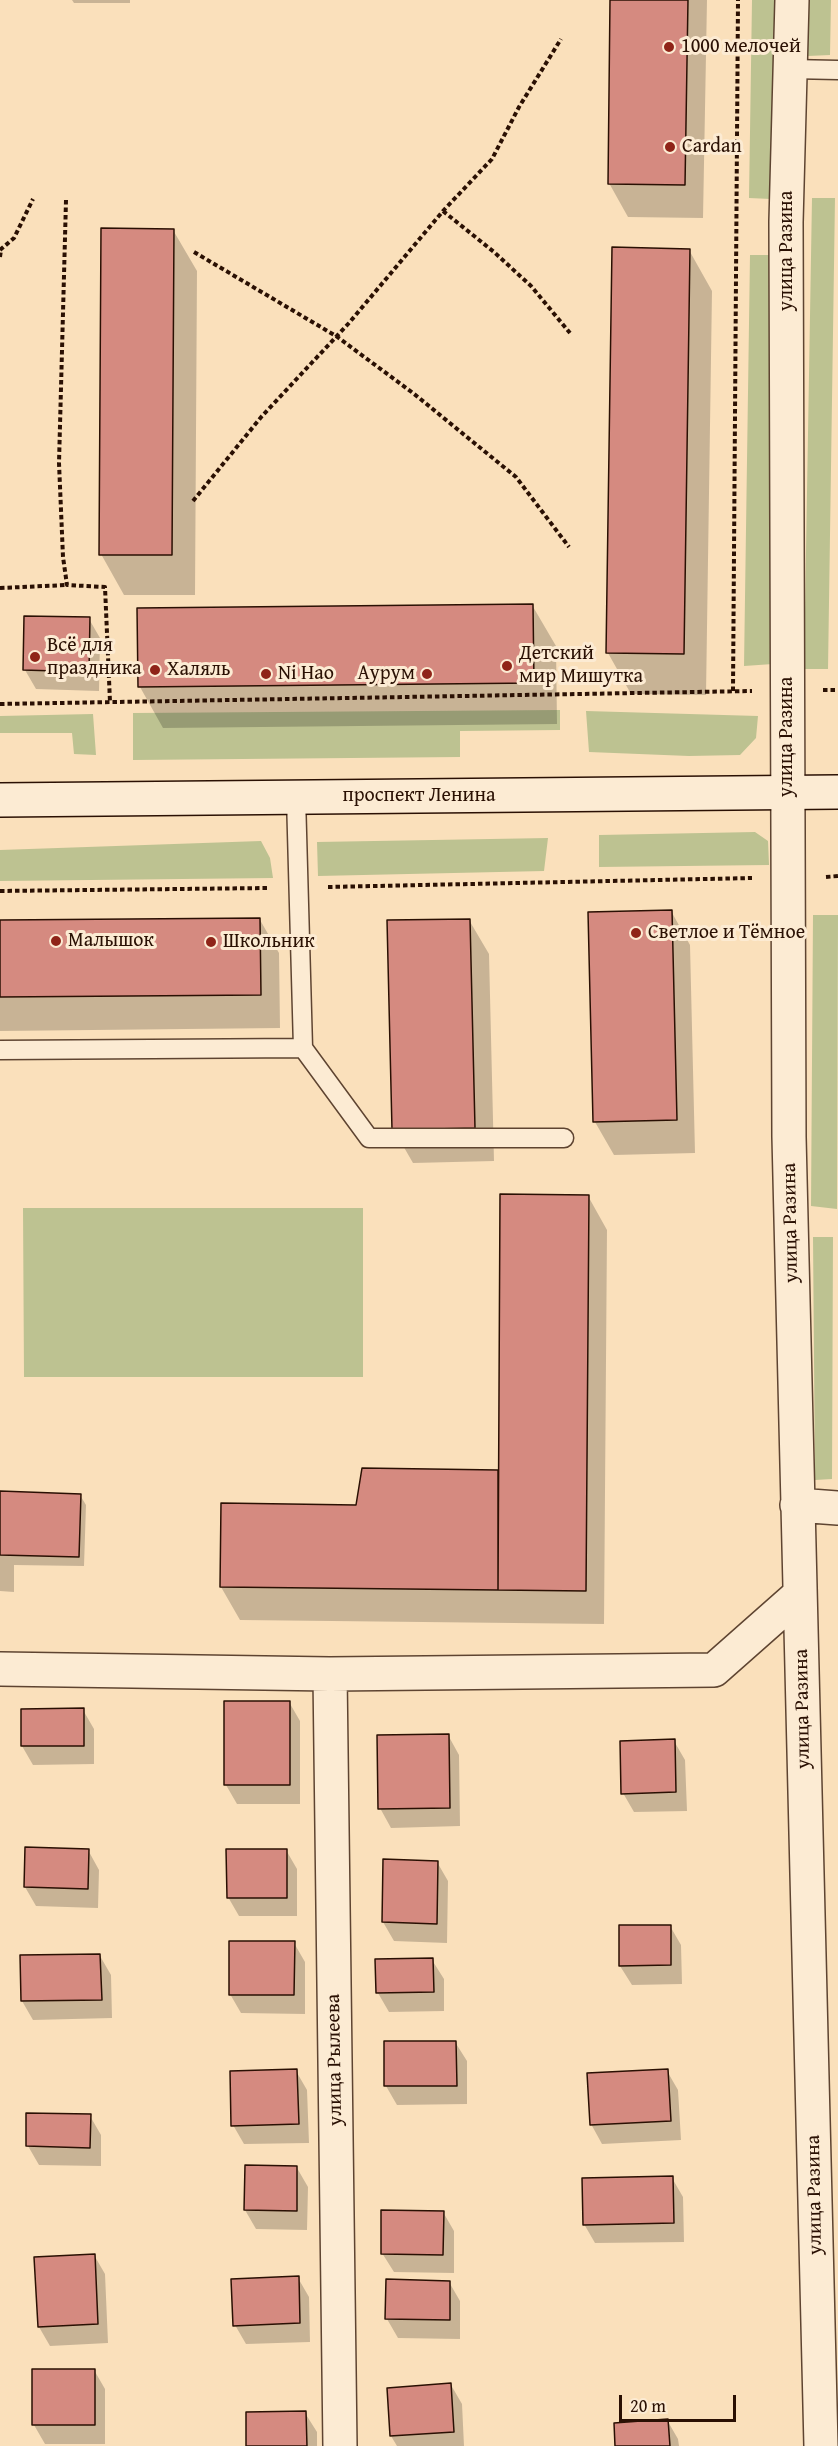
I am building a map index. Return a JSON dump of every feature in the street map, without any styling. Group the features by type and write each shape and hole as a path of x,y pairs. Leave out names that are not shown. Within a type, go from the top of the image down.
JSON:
{"street":[{"name":"улица Разина","path":"792,0 786,222 790,1223 821,2446"},
{"name":"проспект Ленина","path":"0,800 838,792"},
{"path":"797,1504 838,1508"},
{"path":"0,1669 330,1674 714,1670 800,1594"},
{"name":"улица Рылеева","path":"330,1674 340,2446"}],"lane":[{"path":"790,69 838,70"},
{"path":"296,797 303,1048 369,1138 564,1138"},
{"path":"0,1050 303,1048"}],"path":[{"path":"733,691 738,0"},
{"path":"193,501 262,416 336,336 443,211 492,159 519,107 561,39"},
{"path":"0,257 1,250 14,238 33,199"},
{"path":"66,200 59,463 63,557 67,585"},
{"path":"443,211 494,252 531,286 570,333"},
{"path":"194,252 336,336 413,393 516,477 569,547"},
{"path":"0,588 67,585 105,587 110,702"},
{"path":"0,704 838,690"},
{"path":"0,891 298,888 838,876"}],"green space":[{"path":"752,0 776,0 771,199 749,198"},
{"path":"807,0 831,0 830,55 808,56"},
{"path":"812,198 835,198 828,669 804,669"},
{"path":"750,255 769,255 773,664 744,666"},
{"path":"560,710 560,730 460,731 460,757 133,760 133,713"},
{"path":"586,711 758,716 756,738 740,755 689,756 589,752"},
{"path":"93,714 96,755 74,754 72,733 0,733 0,716"},
{"path":"755,832 768,841 769,865 599,867 599,835"},
{"path":"548,838 544,871 318,876 317,842"},
{"path":"261,841 270,858 273,878 0,881 0,850"},
{"path":"813,915 838,915 837,1209 811,1206"},
{"path":"23,1208 363,1208 363,1377 24,1377"},
{"path":"813,1237 833,1237 832,1479 815,1480"}],"building":[{"path":"610,0 688,0 685,185 608,184"},
{"path":"101,228 174,229 172,555 99,555"},
{"path":"612,247 690,249 684,654 606,653"},
{"path":"533,604 534,683 138,687 137,608"},
{"path":"24,616 90,617 89,672 23,670"},
{"path":"672,910 677,1120 593,1122 588,912"},
{"path":"260,918 261,995 0,997 0,920"},
{"path":"470,919 475,1128 392,1130 387,920"},
{"path":"500,1194 589,1195 586,1591 498,1590"},
{"path":"362,1468 498,1470 498,1590 220,1587 221,1503 356,1505"},
{"path":"0,1491 81,1494 79,1557 0,1555"},
{"path":"224,1701 290,1701 290,1785 224,1785"},
{"path":"84,1708 84,1746 21,1746 21,1709"},
{"path":"449,1734 450,1808 378,1809 377,1735"},
{"path":"675,1739 676,1792 621,1794 620,1741"},
{"path":"25,1847 89,1849 88,1889 24,1887"},
{"path":"226,1849 287,1849 287,1898 227,1898"},
{"path":"383,1859 438,1861 437,1924 382,1922"},
{"path":"619,1925 671,1925 671,1965 619,1966"},
{"path":"229,1941 295,1941 294,1995 229,1995"},
{"path":"100,1954 102,2000 21,2001 20,1955"},
{"path":"433,1958 434,1992 376,1993 375,1959"},
{"path":"384,2041 456,2041 457,2086 384,2086"},
{"path":"297,2069 299,2124 231,2126 230,2071"},
{"path":"668,2069 671,2121 590,2125 587,2073"},
{"path":"26,2113 91,2114 90,2148 26,2146"},
{"path":"245,2165 297,2166 297,2211 244,2210"},
{"path":"673,2176 674,2223 583,2225 582,2178"},
{"path":"381,2210 444,2211 443,2255 381,2254"},
{"path":"95,2254 98,2324 38,2327 34,2257"},
{"path":"299,2276 300,2323 233,2326 231,2279"},
{"path":"386,2279 450,2281 450,2320 385,2319"},
{"path":"32,2369 95,2369 95,2425 32,2425"},
{"path":"451,2383 454,2432 390,2436 387,2388"},
{"path":"306,2411 307,2446 246,2446 246,2412"},
{"path":"668,2419 670,2446 615,2446 614,2423"}],"place":[{"name":"1000 мелочей","path":"669,47"},
{"name":"Cardan","path":"670,147"},
{"name":"Всё для праздника","path":"35,657"},
{"name":"Детский мир Мишутка","path":"507,666"},
{"name":"Халяль","path":"155,670"},
{"name":"Ni Hao","path":"266,674"},
{"name":"Аурум","path":"427,674"},
{"name":"Светлое и Тёмное","path":"636,933"},
{"name":"Малышок","path":"56,941"},
{"name":"Школьник","path":"211,942"}]}
